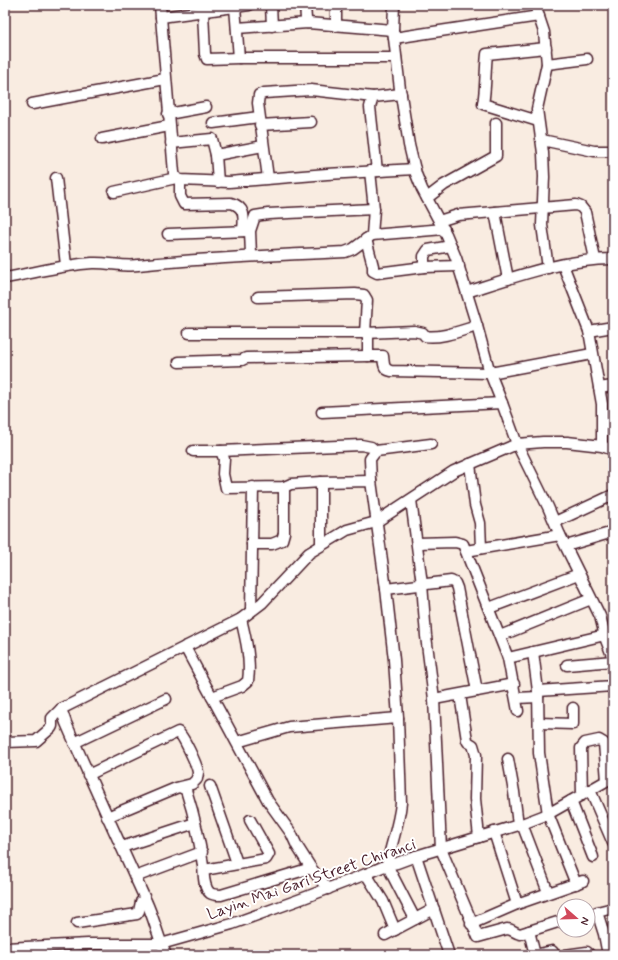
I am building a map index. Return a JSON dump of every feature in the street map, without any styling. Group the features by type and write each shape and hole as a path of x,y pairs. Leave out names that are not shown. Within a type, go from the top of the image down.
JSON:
{"street":[{"path":"160,5 169,126 174,173 178,179 180,196 184,204 238,205 242,209 251,256"},
{"path":"161,17 249,5"},
{"path":"270,5 272,26"},
{"path":"305,5 306,19 308,23"},
{"path":"336,5 336,26"},
{"path":"394,5 394,34 401,94 409,145 422,189 441,225 459,266 490,373 517,444 600,616 608,638 613,660 567,665"},
{"path":"535,5 544,32 547,64 537,109 542,140 544,177 542,225 548,268"},
{"path":"235,7 239,58"},
{"path":"203,12 205,54 207,59 396,58"},
{"path":"237,28 308,23 394,34 539,16"},
{"path":"538,121 483,104 485,96 485,68 487,54 546,48"},
{"path":"547,64 587,60"},
{"path":"32,104 165,79"},
{"path":"268,178 258,104 259,95 264,93 312,90 373,97 401,94"},
{"path":"373,97 370,107 374,209 369,237 373,266 372,271 377,273 424,267 459,266"},
{"path":"168,114 206,107"},
{"path":"213,123 260,121 311,122"},
{"path":"427,198 444,185 496,156 496,123"},
{"path":"102,139 169,126"},
{"path":"171,143 212,139 216,155 218,182"},
{"path":"542,140 594,151 613,151"},
{"path":"216,155 263,146"},
{"path":"114,192 178,179 218,182 415,168"},
{"path":"56,178 66,265"},
{"path":"5,278 66,265 93,263 136,266 181,260 345,252 353,249 369,237 441,225 458,215 576,205 581,207 585,212 595,259"},
{"path":"246,231 255,216 268,214 374,209"},
{"path":"495,212 508,279"},
{"path":"168,234 246,231"},
{"path":"424,267 424,256 428,250 451,246"},
{"path":"467,292 548,268 595,259 613,259"},
{"path":"563,265 589,332 602,404 602,446"},
{"path":"258,297 355,294 364,296 367,300 365,333 368,337 368,356"},
{"path":"189,332 365,333 414,331 424,333 425,336 429,337 452,334 477,326"},
{"path":"589,332 613,327"},
{"path":"179,362 242,360 246,358 383,356 384,367 391,371 490,373 592,354"},
{"path":"599,388 613,386"},
{"path":"322,412 502,403"},
{"path":"5,742 36,741 51,728 52,718 61,709 241,619 262,603 308,553 347,530 376,522 454,471 517,444 567,442 602,446 613,450"},
{"path":"415,919 387,865 400,816 401,803 398,718 386,589 376,522 370,459 376,451 431,444"},
{"path":"193,451 361,445 371,447 376,451"},
{"path":"221,451 224,459 223,474 226,488 284,487 291,484 371,481"},
{"path":"470,464 475,505 480,523 481,548"},
{"path":"321,482 321,545"},
{"path":"251,611 253,487"},
{"path":"252,544 272,544 282,540 284,533 284,487"},
{"path":"555,522 613,495"},
{"path":"411,500 418,544 426,636 434,700 441,849 477,937 479,938 507,929 510,929 516,934 520,934 556,923"},
{"path":"566,546 613,532"},
{"path":"466,551 560,535"},
{"path":"418,544 459,542 463,544 508,658 517,698 518,711"},
{"path":"488,608 579,574"},
{"path":"386,589 451,581 455,583 458,588 477,691"},
{"path":"500,636 591,599"},
{"path":"212,697 242,686 248,681 249,670 245,634 241,619"},
{"path":"508,658 608,638"},
{"path":"185,647 268,801 291,834 311,868 328,889"},
{"path":"471,924 548,892 579,883 548,814 539,753 538,694 533,652"},
{"path":"434,700 514,684"},
{"path":"517,698 538,694 613,686"},
{"path":"460,695 467,740 473,745 476,755 475,799 479,837"},
{"path":"74,743 166,699"},
{"path":"539,723 573,724 573,708"},
{"path":"61,709 74,743 146,902 166,955"},
{"path":"237,742 289,726 398,718"},
{"path":"88,774 178,732 181,733 198,772 197,779 192,784 182,788 176,788 107,817"},
{"path":"610,778 604,743 599,740 585,742 581,748 586,792 613,843"},
{"path":"508,759 520,825 548,892"},
{"name":"Layin Mai Gari Street Chiranci","path":"5,948 88,944 161,944 232,924 328,889 387,865 397,864 416,856 520,825 548,814 610,778"},
{"path":"210,786 237,863"},
{"path":"182,788 186,790 196,823 202,852 205,885 210,893 222,895 311,868"},
{"path":"571,801 593,857"},
{"path":"204,870 266,859 268,857 269,854 250,820"},
{"path":"122,847 196,823"},
{"path":"494,832 517,904"},
{"path":"135,877 202,852"},
{"path":"416,856 449,955"},
{"path":"366,874 383,901 395,930"},
{"path":"77,923 137,914 141,902 146,902"},
{"path":"596,911 613,908"},
{"path":"385,935 434,909"},
{"path":"596,919 604,934 608,955"},
{"path":"529,931 535,955 548,951 552,951 555,955"},
{"path":"564,955 583,952 588,952 590,955"}]}
